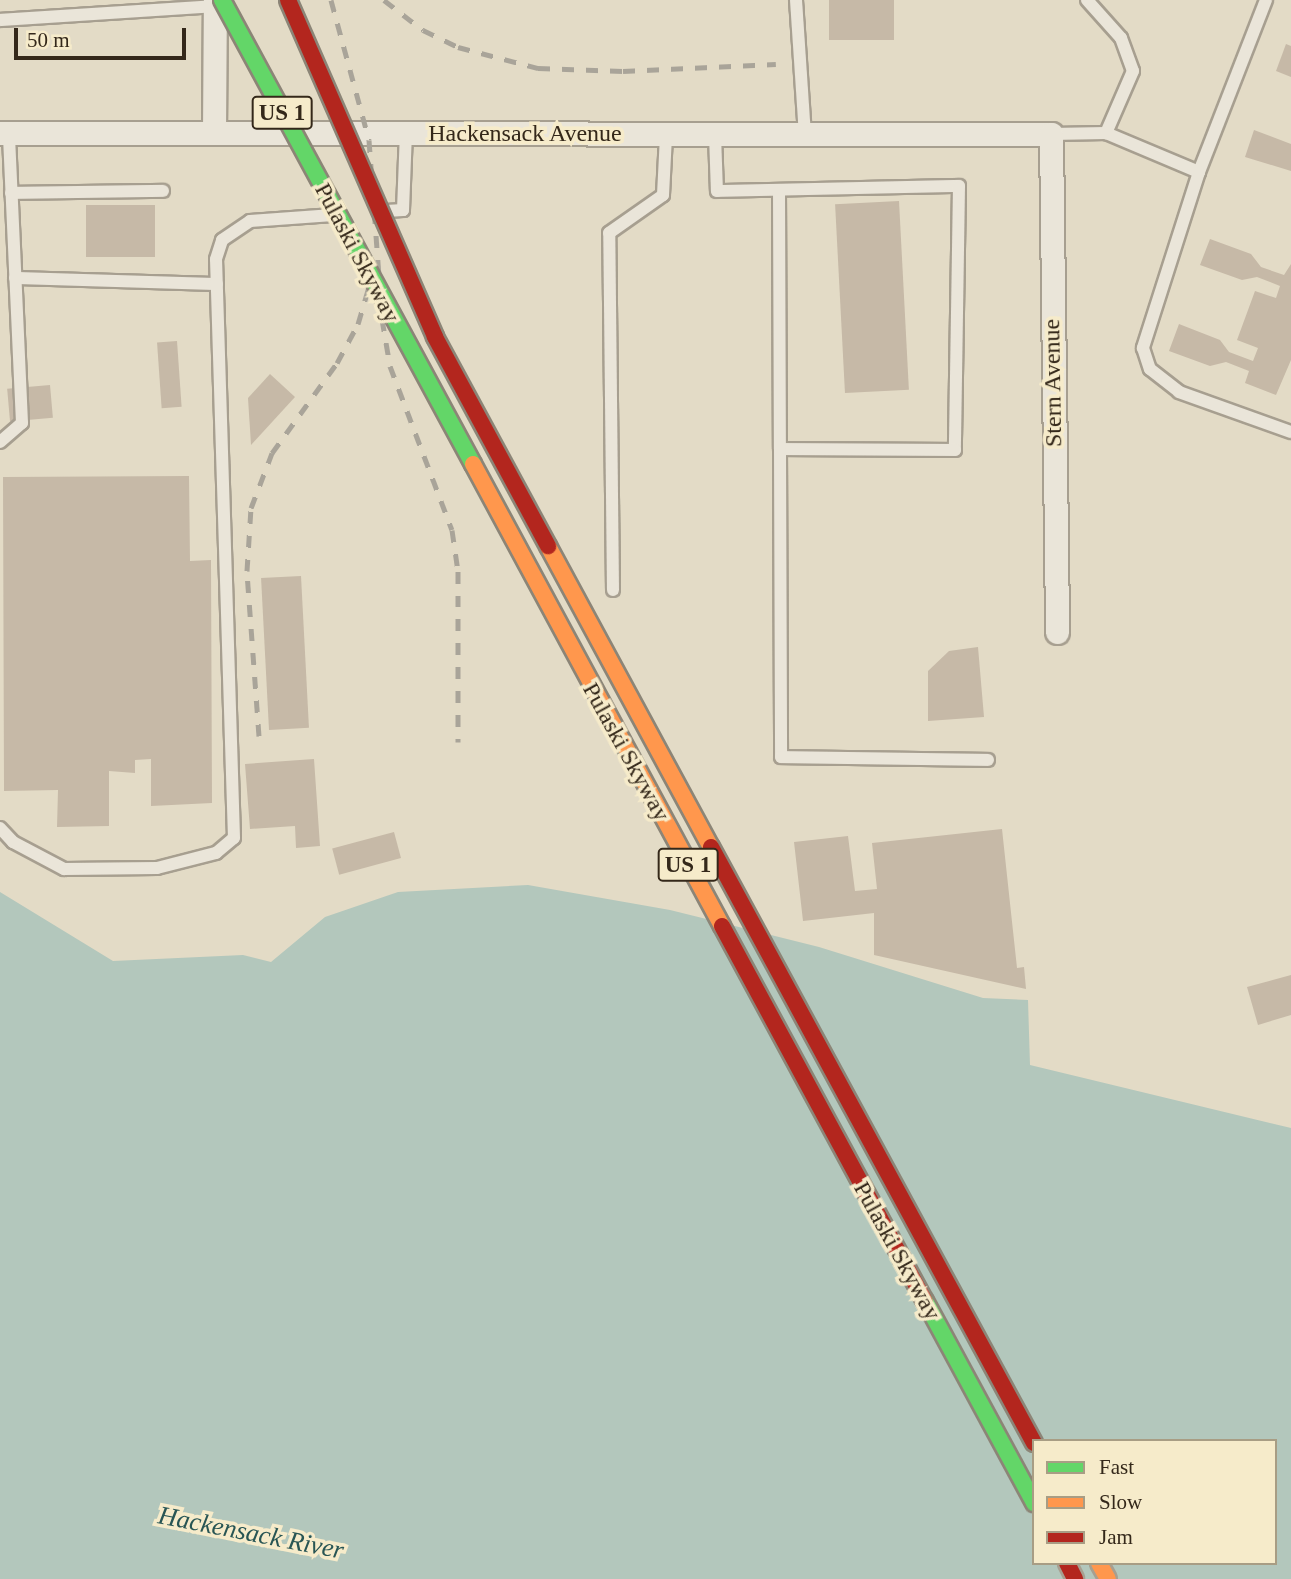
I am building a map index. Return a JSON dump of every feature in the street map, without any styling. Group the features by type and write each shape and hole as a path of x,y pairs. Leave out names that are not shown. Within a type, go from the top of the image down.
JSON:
{"highway":[{"path":"242,0 342,227"},
{"name":"Pulaski Skyway","path":"288,0 435,337 1032,1439"},
{"name":"Pulaski Skyway","path":"217,2 342,227 1032,1499"},
{"path":"301,73 363,171"}],"street":[{"path":"214,132 217,2"},
{"name":"Hackensack Avenue","path":"4,133 1051,134"},
{"name":"Stern Avenue","path":"1051,134 1057,632"}],"lane":[{"path":"796,0 805,135"},
{"path":"1087,0 1121,38 1133,72 1106,132"},
{"path":"1266,0 1199,172 1143,348 1150,369 1180,392 1291,432"},
{"path":"0,20 217,2"},
{"path":"1051,134 1106,132 1199,172"},
{"path":"0,442 22,422 11,193 4,133"},
{"path":"0,828 13,842 64,869 157,868 216,853 234,838 216,259 222,240 250,220 403,210 406,133"},
{"path":"613,590 609,233 663,195 666,135"},
{"path":"715,135 717,191 959,186 955,450 780,449"},
{"path":"779,190 781,757 988,760"},
{"path":"11,193 163,191"},
{"path":"15,278 217,284"}],"water":[{"name":"Hackensack River","path":"528,885 670,910 819,947 983,998 1028,1000 1030,1065 1291,1128 1291,1579 0,1579 0,892 113,961 243,955 271,962 325,917 398,892"}],"building":[{"path":"829,0 894,0 894,40 829,40"},
{"path":"1286,44 1291,46 1291,77 1276,71"},
{"path":"1254,130 1291,144 1291,171 1245,157"},
{"path":"899,201 909,390 845,393 835,204"},
{"path":"86,205 155,205 155,257 86,257"},
{"path":"1210,239 1251,254 1261,267 1284,275 1291,264 1291,360 1276,395 1245,383 1249,371 1226,362 1210,366 1169,351 1179,324 1220,340 1229,352 1253,361 1258,348 1237,340 1255,291 1276,298 1280,286 1257,277 1242,280 1200,265"},
{"path":"177,341 182,407 162,408 157,342"},
{"path":"270,374 295,397 251,445 248,398"},
{"path":"50,385 53,418 10,422 7,389"},
{"path":"189,476 190,561 211,560 212,803 151,806 151,759 135,760 135,773 109,771 109,826 57,827 58,790 4,791 3,477"},
{"path":"301,576 309,728 269,730 261,578"},
{"path":"978,647 984,717 928,721 928,671 949,651"},
{"path":"314,759 320,846 296,848 295,826 250,829 245,764"},
{"path":"1002,829 1017,968 1024,967 1026,989 874,955 874,913 803,921 794,842 848,836 855,891 877,889 872,843"},
{"path":"394,832 401,858 339,875 332,849"},
{"path":"1291,975 1291,1015 1258,1025 1247,987"}],"railway":[{"path":"331,0 369,140 382,319 390,366 452,530 458,571 458,742"},
{"path":"384,0 423,30 458,47 538,68 623,71 776,64"},
{"path":"259,736 247,571 251,508 272,453 337,363 358,324 373,273"}],"traffic: slow":[{"path":"473,464 722,926"},
{"path":"548,546 711,847"},
{"path":"1100,1565 1108,1579"}],"traffic: jam":[{"path":"288,0 435,337 548,546"},
{"path":"711,847 1032,1439"},
{"path":"722,926 925,1301"},
{"path":"1068,1565 1075,1579"}],"traffic: fast":[{"path":"222,0 473,464"},
{"path":"925,1301 1032,1499"}]}
